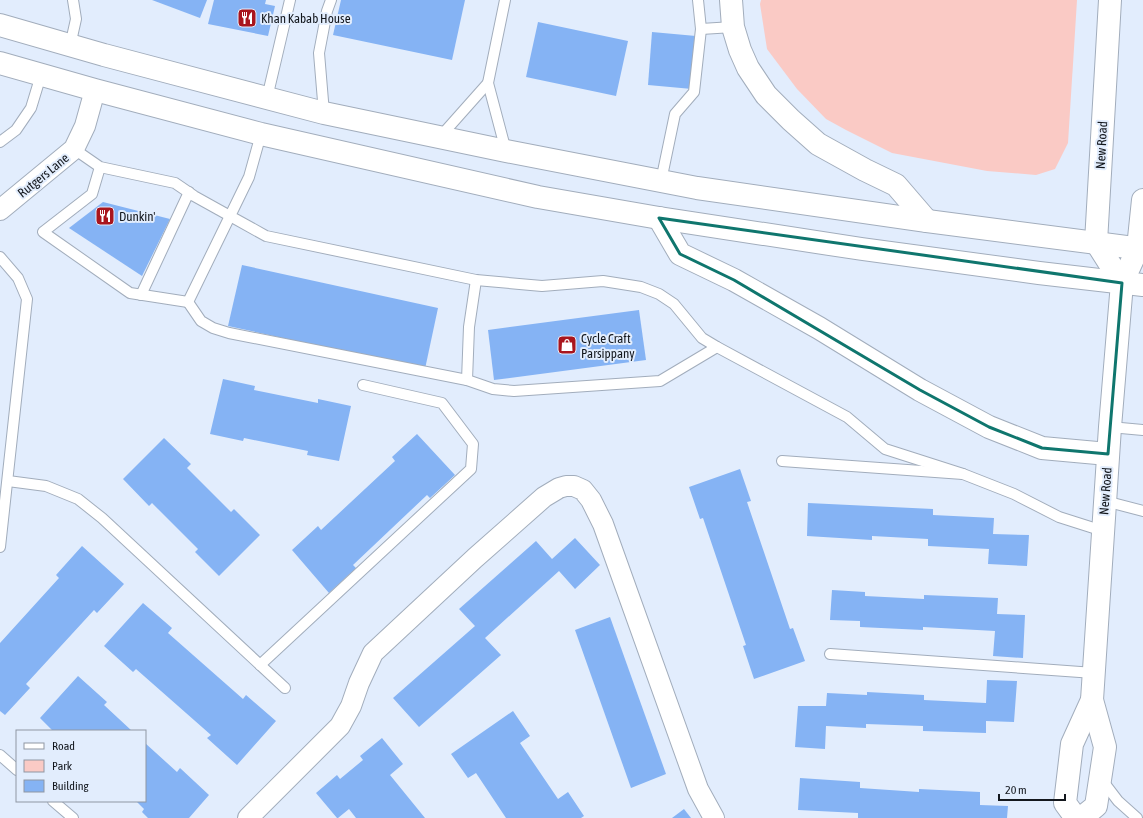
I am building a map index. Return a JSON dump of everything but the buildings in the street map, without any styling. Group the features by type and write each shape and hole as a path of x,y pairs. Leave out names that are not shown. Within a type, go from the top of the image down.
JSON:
{"main road":[{"path":"731,0 733,27 740,50 748,68 766,95 818,144 896,186 927,221"},
{"name":"New Road","path":"1096,242 1110,0"},
{"path":"0,25 70,46 324,113 506,151 661,181 927,221 1141,249"},
{"path":"0,63 261,134 538,197 659,218 870,250 1133,284"},
{"name":"New Road","path":"1081,818 1096,806 1105,747 1092,700 1108,454 1110,427 1133,284 1141,249 1143,200"},
{"path":"659,218 680,254 734,280 819,328 920,390 989,427 1042,448 1108,454"},
{"path":"1096,242 1133,284"},
{"name":"New Road","path":"1076,818 1065,803 1072,744 1092,700"}],"street":[{"name":"Rutgers Lane","path":"0,210 74,149 85,126 95,90"},
{"path":"248,818 340,726 351,706 359,683 373,653 475,558 544,497 559,488 574,486 583,490 591,500 603,524 698,790 714,818"}],"lane":[{"path":"70,46 76,19 73,0"},
{"path":"267,98 290,0"},
{"path":"324,113 319,53 327,11 331,0"},
{"path":"505,0 488,83 506,151"},
{"path":"661,181 675,114 694,92 701,29 698,0"},
{"path":"701,29 733,27"},
{"path":"0,142 16,130 31,108 41,75"},
{"path":"440,137 488,83"},
{"path":"188,302 249,178 261,134"},
{"path":"74,149 100,167 175,183 266,236 476,280 542,286 604,281 641,287 659,294 674,304 702,338 847,417 885,449 963,474 1014,494 1059,517 1103,531"},
{"path":"100,167 92,194 43,232 130,293 188,302 201,321 213,328 229,333 467,380 493,389 514,391 660,382 717,347"},
{"path":"141,295 189,192"},
{"path":"0,256 18,278 27,300 0,547"},
{"path":"467,380 469,327 476,280"},
{"path":"260,664 471,469 473,444 442,403 363,385"},
{"path":"1110,427 1143,430"},
{"path":"782,461 963,474"},
{"path":"8,481 46,486 78,499 102,518 285,688"},
{"path":"1105,501 1143,511"},
{"path":"830,654 1094,673"},
{"path":"0,755 16,769"},
{"path":"1100,778 1118,801 1137,818"},
{"path":"54,802 73,818"}],"highlighted area":[{"path":"659,218 1122,283 1108,454 1042,448 989,427 920,390 734,280 680,254"}],"green space":[{"path":"761,0 1077,0 1068,143 1055,169 1036,175 987,171 892,153 826,119 797,89 767,49 760,4"}],"place":[{"name":"Khan Kabab House","path":"247,18"},
{"name":"Dunkin'","path":"105,216"},
{"name":"Cycle Craft Parsippany","path":"567,345"}]}
